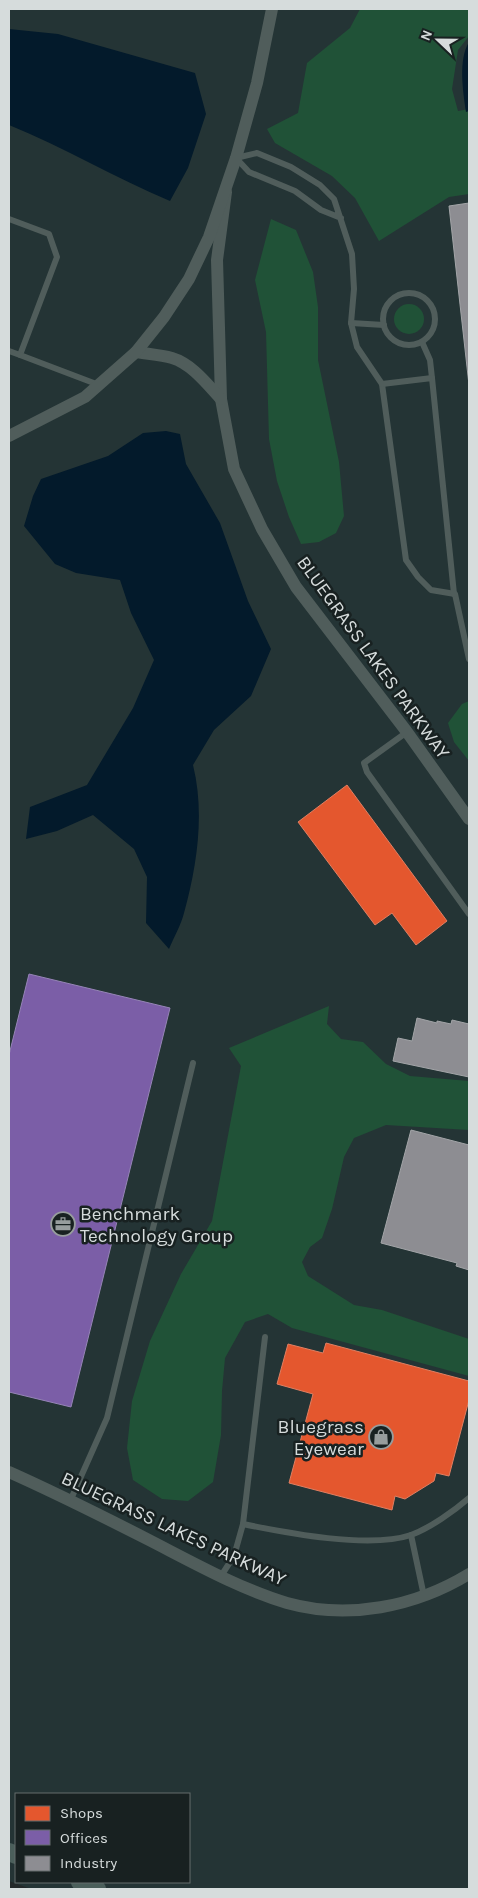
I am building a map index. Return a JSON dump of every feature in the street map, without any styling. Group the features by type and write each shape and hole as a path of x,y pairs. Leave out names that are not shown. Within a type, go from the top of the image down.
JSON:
{"street":[{"name":"BLUEGRASS LAKES PARKWAY","path":"9,436 85,397 99,385 136,352 164,317 190,279 226,192 257,83 272,9"},
{"name":"BLUEGRASS LAKES PARKWAY","path":"226,192 217,272 222,399 234,469 262,529 296,587 406,732 469,819"},
{"path":"136,352 172,358 185,364 222,399"},
{"name":"BLUEGRASS LAKES PARKWAY","path":"9,1472 71,1500 221,1576 271,1598 304,1607 364,1610 390,1606 443,1589 468,1577"},
{"path":"82,1883 97,1889"}],"lane":[{"path":"341,218 321,210 294,191 249,172 236,158 257,153 291,167 320,185 334,199 341,218 352,254 354,289 351,323 357,348 382,384 406,560 418,577 431,590 454,594"},
{"path":"10,221 49,234 56,257 20,355"},
{"path":"407,292 416,293 424,297 431,303 435,311 436,320 430,336 415,345 398,344 386,332 384,325 383,316 386,307 398,295 407,292"},
{"path":"351,323 384,325"},
{"path":"422,342 430,360 454,594 469,659"},
{"path":"9,351 99,385"},
{"path":"382,384 432,378"},
{"path":"406,732 364,762 367,772 469,914"},
{"path":"71,1500 108,1418 193,1063"},
{"path":"221,1576 234,1556 243,1524 265,1338"},
{"path":"243,1524 275,1531 370,1542 411,1535 454,1511 469,1499"},
{"path":"411,1535 424,1596"}],"shaded area":[{"path":"9,9 469,9 469,1889 31,1889 9,1881"}],"green space":[{"path":"360,9 469,9 469,36 458,50 452,89 458,111 469,109 469,194 449,197 379,241 355,198 332,176 275,143 267,129 298,113 307,63 350,28"},
{"path":"271,219 296,230 313,272 318,307 318,360 339,462 344,516 336,533 319,542 301,544 289,517 277,481 269,439 266,332 255,280"},
{"path":"409,304 415,305 423,313 423,325 415,333 409,334 403,333 395,325 394,319 395,313 403,305"},
{"path":"469,701 469,761 454,742 448,723 462,704"},
{"path":"329,1006 327,1024 341,1039 363,1042 386,1064 410,1076 469,1081 469,1130 386,1125 354,1138 344,1157 332,1209 322,1238 310,1247 302,1262 308,1276 354,1305 382,1310 469,1339 469,1376 292,1328 268,1314 245,1322 225,1358 221,1435 213,1482 188,1501 162,1499 133,1480 127,1448 132,1401 150,1341 181,1274 212,1221 241,1066 229,1048"}],"water":[{"path":"9,29 58,34 195,73 206,114 188,168 170,201 9,125"},
{"path":"469,42 469,111 466,112 462,67"},
{"path":"166,431 180,434 186,464 220,523 248,601 271,649 251,696 214,730 193,765 197,783 199,821 196,858 183,917 169,949 146,923 147,877 134,849 93,815 57,831 26,839 30,807 87,785 133,708 154,660 131,613 120,580 76,573 55,564 24,526 33,496 41,479 108,456 143,433"}],"building: Shops":[{"path":"347,785 447,921 416,945 392,913 375,925 298,822"},
{"name":"Bluegrass Eyewear","path":"326,1343 469,1381 469,1400 449,1476 436,1473 434,1481 405,1499 395,1496 392,1510 289,1483 313,1394 277,1384 288,1344 323,1353"}],"building: Offices":[{"name":"Benchmark Technology Group","path":"29,974 170,1008 71,1407 9,1392 9,1055"}],"building: Industry":[{"path":"469,203 469,385 449,206"},
{"path":"417,1018 437,1023 437,1021 451,1024 452,1020 469,1024 469,1077 393,1061 398,1038 412,1041"},
{"path":"411,1130 469,1145 469,1270 456,1266 457,1263 381,1243"}],"place":[{"name":"Benchmark Technology Group","path":"63,1224"},
{"name":"Bluegrass Eyewear","path":"381,1437"}]}
